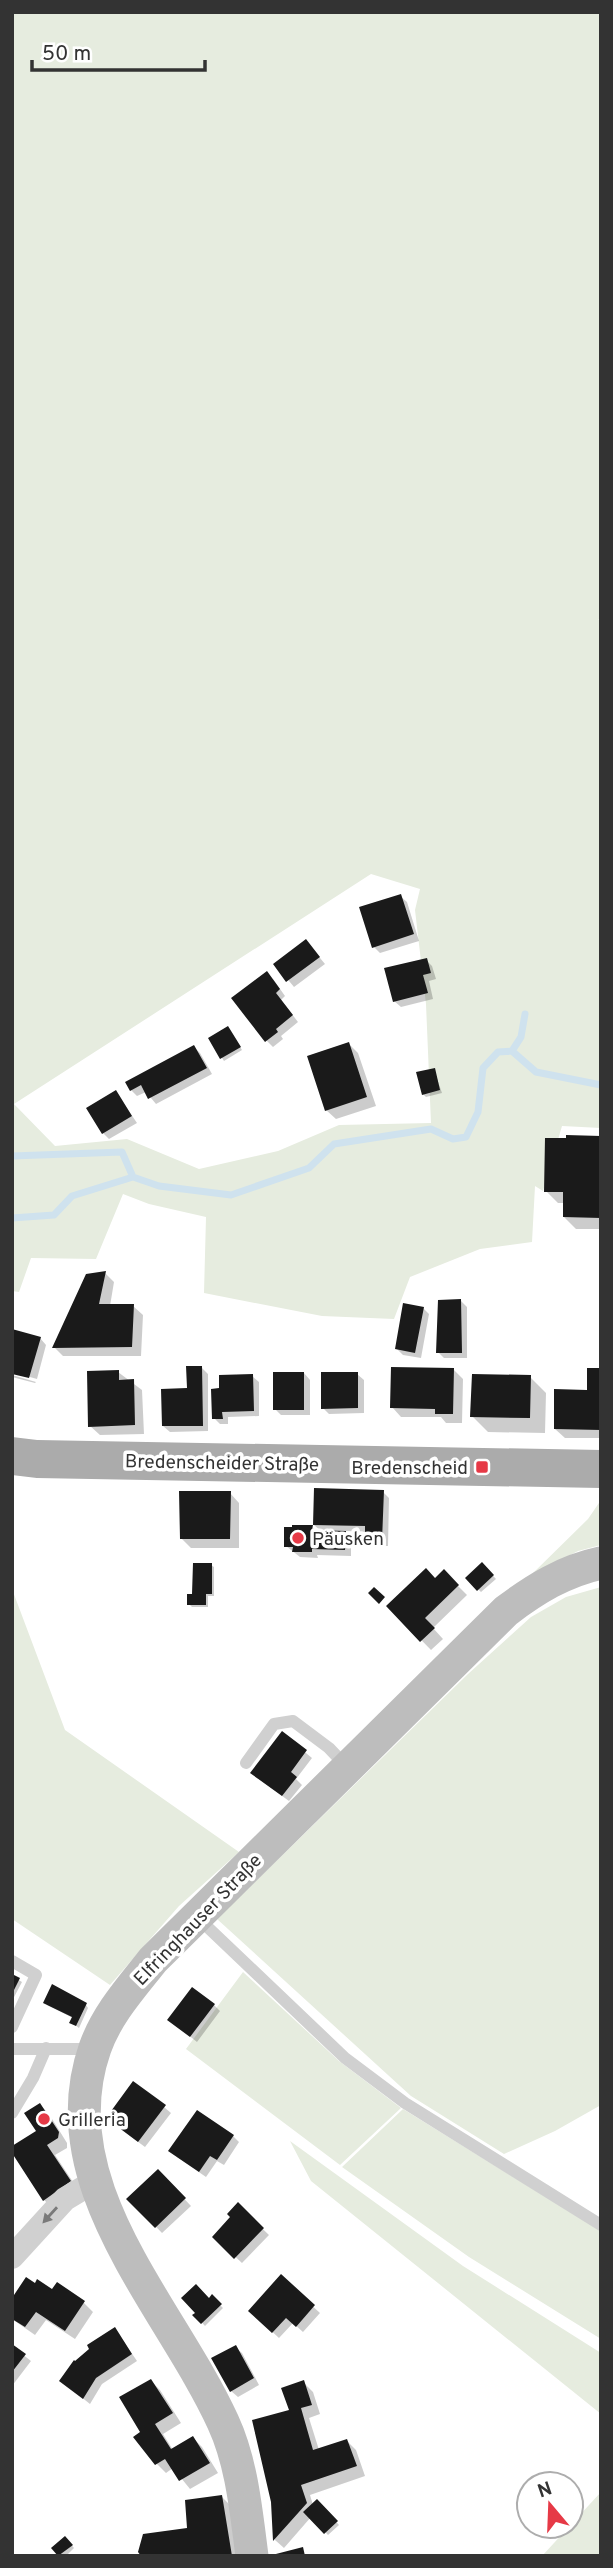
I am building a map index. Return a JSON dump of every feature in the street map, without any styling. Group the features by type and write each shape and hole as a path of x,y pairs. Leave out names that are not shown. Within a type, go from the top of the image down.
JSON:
{"main road":[{"name":"Bredenscheider Straße","path":"12,1456 37,1459 601,1469"},
{"name":"Elfringhauser Straße","path":"253,2556 236,2459 224,2423 128,2255 94,2181 84,2124 87,2088 95,2049 117,2005 153,1960 506,1611 529,1593 559,1576 601,1563"}],"street":[{"path":"12,2257 65,2199 94,2181"}],"lane":[{"path":"246,1763 274,1724 293,1721 329,1748 347,1767"},
{"path":"195,1916 345,2058 405,2103 601,2225"},
{"path":"12,1961 36,1975 12,2027"},
{"path":"12,2113 33,2078 46,2048"},
{"path":"12,2049 95,2049"}],"shaded area":[{"path":"12,12 601,12 601,617 598,620 601,619 601,1128 562,1126 543,1191 535,1186 532,1242 480,1249 410,1277 394,1319 322,1316 204,1293 206,1217 149,1204 123,1194 96,1259 31,1258 19,1292 12,1291","holes":["371,874 420,889 415,910 426,1004 431,1123 339,1125 278,1151 199,1169 127,1139 55,1146 14,1104"]},
{"path":"601,1500 601,1545 578,1551 530,1576 588,1519"},
{"path":"601,1587 601,2105 555,2131 504,2154 411,2096 217,1919 468,1674 531,1617 566,1597"},
{"path":"12,1589 65,1730 239,1852 179,1906 110,1985 12,1919"},
{"path":"243,1972 339,2061 401,2108 340,2165 186,2049"},
{"path":"403,2109 601,2231 601,2339 469,2257 342,2167"},
{"path":"290,2141 463,2266 601,2353 601,2414 311,2181"},
{"path":"601,2492 601,2556 542,2556 557,2540 585,2540 585,2509"}],"building":[{"path":"401,894 414,934 372,948 359,907"},
{"path":"306,939 320,957 286,982 273,964"},
{"path":"427,958 431,973 423,975 428,993 393,1002 384,968"},
{"path":"267,971 280,989 276,993 293,1015 265,1042 231,998"},
{"path":"228,1026 241,1047 220,1059 208,1038"},
{"path":"349,1042 367,1097 325,1111 307,1056"},
{"path":"194,1045 207,1068 148,1099 141,1085 130,1091 125,1082"},
{"path":"435,1068 440,1090 422,1095 416,1072"},
{"path":"116,1090 132,1116 102,1134 86,1108"},
{"path":"566,1135 601,1136 601,1218 563,1217 563,1192 544,1192 545,1138 566,1138"},
{"path":"106,1271 99,1304 134,1304 132,1347 52,1348 86,1274"},
{"path":"461,1299 462,1353 436,1353 438,1300"},
{"path":"403,1303 424,1307 415,1353 395,1349"},
{"path":"12,1329 41,1337 29,1378 12,1374"},
{"path":"186,1366 202,1366 203,1426 162,1426 161,1389 187,1388"},
{"path":"391,1367 454,1368 453,1414 435,1414 435,1409 390,1408"},
{"path":"587,1368 601,1368 601,1430 554,1429 554,1389 587,1390"},
{"path":"119,1370 119,1380 134,1379 135,1425 88,1427 87,1371"},
{"path":"273,1372 304,1372 304,1410 273,1410"},
{"path":"321,1372 358,1372 358,1408 321,1409"},
{"path":"253,1374 254,1411 222,1412 223,1419 212,1419 211,1389 219,1388 219,1375"},
{"path":"472,1374 531,1375 530,1418 470,1417"},
{"path":"314,1488 384,1490 382,1541 365,1540 365,1526 313,1525"},
{"path":"179,1491 231,1491 230,1539 180,1539"},
{"path":"313,1525 312,1530 346,1531 345,1550 312,1549 312,1552 292,1552 293,1547 284,1547 284,1527"},
{"path":"482,1562 494,1575 477,1591 465,1578"},
{"path":"193,1563 212,1563 212,1594 206,1594 206,1605 187,1605 187,1594 192,1594"},
{"path":"426,1568 435,1578 444,1569 459,1585 425,1618 435,1628 420,1642 386,1606"},
{"path":"374,1587 385,1597 379,1604 368,1593"},
{"path":"282,1731 307,1750 291,1772 297,1777 282,1796 250,1773"},
{"path":"12,1974 20,1978 12,1994"},
{"path":"52,1984 87,2003 76,2026 69,2023 72,2017 43,2003"},
{"path":"192,1987 215,2004 190,2037 167,2020"},
{"path":"133,2081 166,2105 138,2142 106,2118"},
{"path":"40,2103 59,2132 58,2138 47,2145 71,2181 43,2201 12,2153 12,2146 36,2131 24,2113"},
{"path":"197,2110 234,2135 217,2160 210,2156 199,2172 168,2151"},
{"path":"158,2169 186,2198 155,2228 126,2199"},
{"path":"238,2202 264,2228 234,2259 212,2237 230,2217 227,2214"},
{"path":"281,2274 315,2305 296,2327 286,2318 272,2333 248,2311"},
{"path":"26,2277 35,2283 37,2279 52,2289 57,2282 85,2301 65,2331 36,2312 25,2327 12,2319 12,2298"},
{"path":"196,2284 209,2298 212,2294 222,2304 201,2324 181,2298"},
{"path":"115,2327 132,2354 96,2378 83,2399 59,2381 74,2360 89,2349 87,2345"},
{"path":"12,2344 26,2354 12,2372"},
{"path":"236,2345 254,2378 230,2392 211,2358"},
{"path":"151,2379 173,2413 155,2424 171,2449 193,2436 210,2463 179,2481 165,2459 155,2465 133,2437 140,2432 119,2397"},
{"path":"304,2380 312,2405 301,2408 313,2450 347,2439 357,2466 301,2485 307,2503 273,2541 271,2502 252,2420 289,2410 281,2388"},
{"path":"222,2495 232,2556 141,2556 138,2552 143,2534 187,2528 185,2500"},
{"path":"317,2499 338,2521 324,2534 303,2512"},
{"path":"65,2536 73,2545 58,2556 51,2548"},
{"path":"303,2547 305,2556 272,2556 272,2555"}],"waterway":[{"path":"512,1051 521,1037 525,1014"},
{"path":"12,1218 54,1215 72,1196 133,1177 159,1186 231,1195 309,1168 334,1144 431,1129 453,1139 466,1137 478,1112 483,1068 498,1052 512,1051 536,1072 601,1085"},
{"path":"12,1156 122,1152 133,1177"}],"place":[{"name":"Bredenscheid","path":"482,1467"},
{"name":"Päusken","path":"298,1538"},
{"name":"Grilleria","path":"44,2119"}]}
